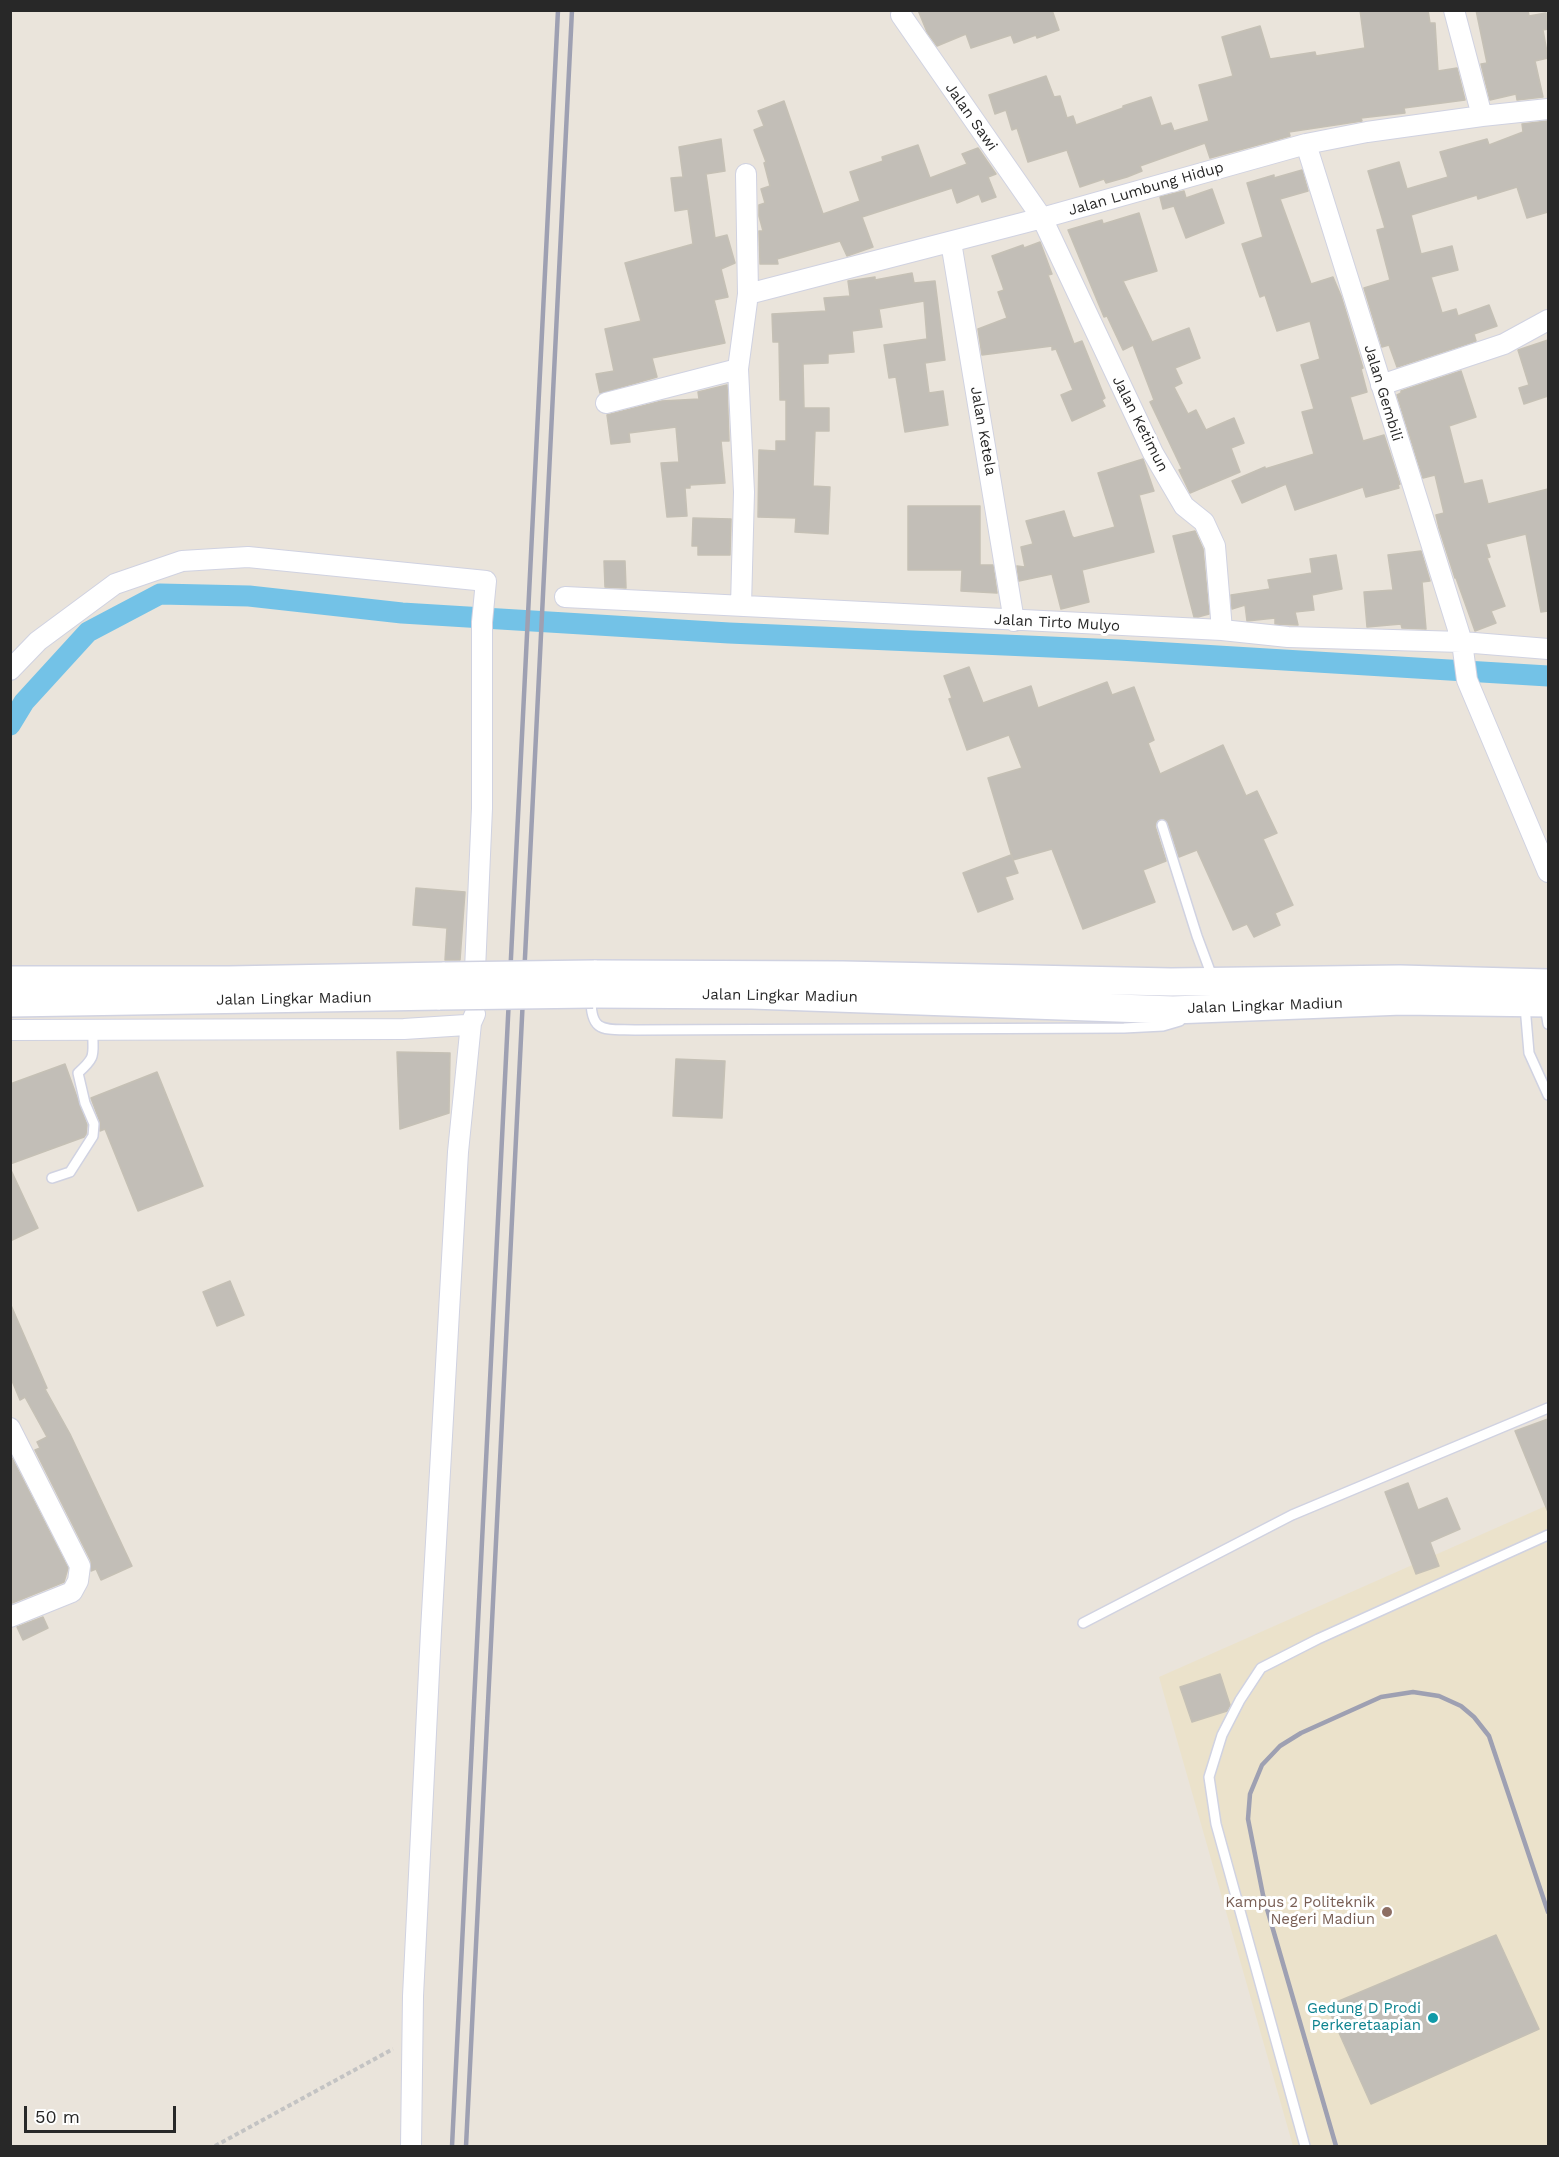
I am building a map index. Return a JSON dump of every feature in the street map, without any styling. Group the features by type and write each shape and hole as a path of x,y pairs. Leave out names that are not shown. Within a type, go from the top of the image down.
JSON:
{"main road":[{"name":"Jalan Lingkar Madiun","path":"10,980 229,980 483,974 1176,977 1210,982 1400,979 1543,1003"},
{"name":"Jalan Lingkar Madiun","path":"10,1003 190,1002 513,994 752,994 1173,1010 1402,1001 1543,1003"}],"street":[{"path":"1454,10 1482,116"},
{"name":"Jalan Sawi","path":"901,15 1042,218"},
{"name":"Jalan Lumbung Hidup","path":"748,294 1042,218 1306,144 1367,132 1482,116 1548,110"},
{"name":"Jalan Gembili","path":"1306,144 1462,646 1467,680 1548,872"},
{"path":"741,606 744,492 738,369 748,294 746,174"},
{"name":"Jalan Ketimun","path":"1042,218 1153,453 1184,506 1204,522 1215,546 1222,630"},
{"name":"Jalan Ketela","path":"951,242 1014,621"},
{"path":"1381,385 1504,344 1548,320"},
{"path":"606,403 738,369"},
{"path":"10,670 38,641 115,584 182,561 248,557 486,581 482,622 482,808 475,970 477,981 475,1018 471,1023 404,1029 10,1030"},
{"name":"Jalan Tirto Mulyo","path":"565,597 1548,649"},
{"path":"10,969 391,970 471,968 475,970"},
{"path":"411,2146 412,2038 427,1702 458,1152 471,1023"},
{"path":"10,1617 72,1592 78,1581 80,1566 12,1436"}],"lane":[{"path":"1162,825 1210,982"},
{"path":"1089,970 922,971 598,967 595,968 591,987 590,1014 595,1023 603,1029 1036,1029 1163,1026 1207,1009"},
{"path":"1543,1003 1529,1053 1548,1095"},
{"path":"52,1178 70,1172 93,1136 94,1124 85,1103 78,1073 94,1053 93,1030"},
{"path":"1083,1623 1292,1515 1548,1408"},
{"path":"1305,2146 1216,1824 1209,1777 1222,1735 1239,1700 1261,1668 1548,1535"}],"path":[{"path":"214,2146 412,2038"}],"shaded area":[{"name":"Kampus 2 Politeknik Negeri Madiun","path":"1548,1505 1548,2146 1293,2146 1159,1677"}],"building":[{"path":"918,10 1052,10 1059,30 1014,43 1011,35 971,48 966,34 937,46 927,32"},
{"path":"1360,10 1428,10 1430,23 1435,23 1438,71 1457,68 1465,100 1404,108 1405,113 1361,118 1362,121 1289,132 1290,136 1210,158 1205,143 1140,166 1142,171 1127,177 1106,183 1104,179 1080,187 1067,150 1028,162 1017,128 1012,130 1006,110 995,114 989,95 1046,76 1054,97 1060,96 1067,118 1073,116 1076,125 1151,97 1161,126 1171,123 1174,131 1209,121 1199,85 1233,76 1222,37 1260,26 1270,59 1315,52 1316,56 1365,48"},
{"path":"1476,10 1528,10 1529,16 1546,13 1548,29 1543,30 1548,58 1535,61 1543,97 1517,100 1516,94 1490,100 1481,64 1487,63"},
{"path":"784,101 823,214 860,201 850,172 883,161 882,157 918,145 930,178 967,164 962,154 978,148 996,174 988,177 996,197 982,202 979,194 957,203 952,188 862,217 873,247 847,256 840,241 777,259 778,264 760,264 759,231 763,231 759,205 765,203 761,189 770,186 764,163 766,162 754,130 764,126 758,111"},
{"path":"1548,121 1548,212 1527,218 1517,187 1478,199 1477,195 1411,215 1421,254 1452,246 1458,270 1431,277 1442,313 1456,309 1458,316 1489,305 1497,326 1474,334 1476,341 1397,367 1389,345 1382,347 1364,288 1390,280 1377,230 1385,228 1368,171 1399,162 1407,189 1448,177 1440,152 1487,139 1489,145 1523,132 1522,124"},
{"path":"721,139 725,171 706,174 715,238 727,235 735,263 721,269 728,297 714,300 725,343 652,358 657,377 600,393 596,374 614,371 605,329 641,321 625,263 693,244 688,209 675,211 671,178 683,177 679,147"},
{"path":"1302,170 1308,191 1280,199 1311,284 1333,277 1341,296 1363,368 1361,369 1367,392 1350,397 1363,441 1384,435 1400,484 1399,488 1366,497 1363,487 1295,510 1286,484 1242,503 1232,481 1265,467 1265,469 1314,454 1302,412 1314,409 1301,365 1320,359 1310,321 1277,331 1265,295 1260,297 1242,244 1263,237 1247,183"},
{"path":"1212,189 1224,223 1186,238 1174,206 1163,209 1160,197 1184,191 1186,198"},
{"path":"1139,213 1157,271 1123,281 1152,342 1189,328 1200,358 1175,368 1182,383 1174,387 1188,414 1196,410 1206,430 1234,418 1244,443 1231,448 1240,472 1190,493 1179,470 1182,469 1150,402 1154,400 1133,345 1123,350 1107,316 1104,317 1068,230 1102,220 1103,224"},
{"path":"1040,242 1052,274 1048,275 1074,344 1082,341 1105,398 1102,400 1105,406 1072,421 1061,395 1073,390 1056,349 1052,350 1052,346 982,355 978,329 1007,318 998,292 1004,290 992,256 1023,245 1024,248"},
{"path":"912,273 914,283 935,281 945,360 925,363 929,393 943,391 948,425 905,432 896,377 889,378 884,345 927,339 924,301 879,309 882,327 852,331 854,352 828,354 828,363 803,364 804,408 829,408 829,431 815,431 813,486 830,487 828,534 795,532 796,518 758,517 759,450 776,451 776,441 786,441 786,400 780,400 779,342 773,342 772,314 826,311 824,298 850,296 848,281 875,277 875,280"},
{"path":"1548,340 1548,396 1524,404 1519,388 1529,385 1518,350"},
{"path":"1461,371 1476,417 1449,426 1464,484 1482,480 1488,504 1548,489 1548,611 1541,612 1526,534 1486,544 1490,557 1487,558 1505,606 1491,611 1496,623 1475,631 1439,528 1436,515 1444,513 1435,475 1423,478 1397,395 1401,391"},
{"path":"727,385 729,441 721,441 725,483 690,485 690,488 685,488 687,516 667,517 661,463 679,462 676,427 629,433 630,442 611,444 607,415 662,401 699,399 698,392"},
{"path":"1143,459 1154,491 1139,495 1154,552 1082,570 1089,602 1061,609 1052,574 1019,581 1017,566 1025,567 1021,547 1033,544 1026,521 1064,511 1074,538 1115,527 1098,473"},
{"path":"908,506 980,506 980,565 993,565 997,593 961,591 962,570 908,570"},
{"path":"693,518 731,519 730,555 698,555 698,546 692,546"},
{"path":"1195,531 1203,549 1209,614 1198,617 1194,617 1173,536"},
{"path":"1421,551 1430,581 1422,582 1426,629 1402,628 1401,624 1367,627 1364,592 1393,590 1388,555"},
{"path":"1336,555 1342,589 1312,595 1314,610 1295,612 1298,625 1275,624 1275,618 1247,621 1245,605 1232,609 1231,595 1270,589 1268,580 1312,573 1310,559"},
{"path":"604,561 625,561 626,588 605,587"},
{"path":"969,667 983,703 1031,686 1038,708 1107,682 1112,695 1134,687 1154,740 1148,743 1160,774 1223,745 1246,796 1257,791 1277,833 1263,839 1293,905 1275,913 1280,925 1254,937 1247,924 1233,930 1197,850 1179,857 1168,823 1163,818 1157,821 1155,826 1166,861 1143,870 1155,902 1083,929 1052,849 1013,860 988,778 1022,768 1009,735 967,750 949,699 952,698 944,676"},
{"path":"1011,855 1018,873 1005,877 1013,899 978,912 963,873"},
{"path":"416,888 465,892 460,960 445,960 447,928 413,925"},
{"path":"397,1052 450,1053 449,1113 400,1129"},
{"path":"676,1059 725,1061 722,1118 673,1116"},
{"path":"65,1064 87,1125 86,1134 84,1137 10,1164 10,1084"},
{"path":"157,1072 203,1186 138,1211 105,1129 100,1131 100,1122 91,1098"},
{"path":"10,1168 38,1228 10,1241"},
{"path":"230,1281 244,1315 217,1326 203,1292"},
{"path":"10,1303 47,1388 45,1389 70,1434 132,1566 101,1580 96,1569 91,1571 91,1561 35,1450 40,1448 37,1442 47,1437 25,1397 20,1400 10,1376"},
{"path":"1548,1419 1548,1512 1515,1431"},
{"path":"12,1458 68,1568 64,1582 12,1603"},
{"path":"1408,1483 1418,1510 1447,1498 1460,1529 1430,1542 1439,1566 1416,1574 1385,1492"},
{"path":"43,1617 48,1628 23,1640 17,1627"},
{"path":"1220,1674 1230,1705 1227,1711 1192,1722 1180,1687"},
{"name":"Gedung D Prodi Perkeretaapian","path":"1496,1935 1539,2029 1371,2104 1327,2006"}],"waterway":[{"path":"10,725 24,702 88,632 160,594 249,596 402,613 729,633 1119,650 1548,676"}],"railway":[{"path":"452,2146 558,10"},
{"path":"466,2146 572,10"},
{"path":"1336,2146 1263,1895 1248,1819 1250,1794 1262,1765 1280,1746 1301,1733 1381,1697 1413,1692 1439,1696 1461,1706 1474,1717 1489,1736 1548,1912"}],"place":[{"name":"Kampus 2 Politeknik Negeri Madiun","path":"1387,1912"},
{"name":"Gedung D Prodi Perkeretaapian","path":"1433,2018"}]}
